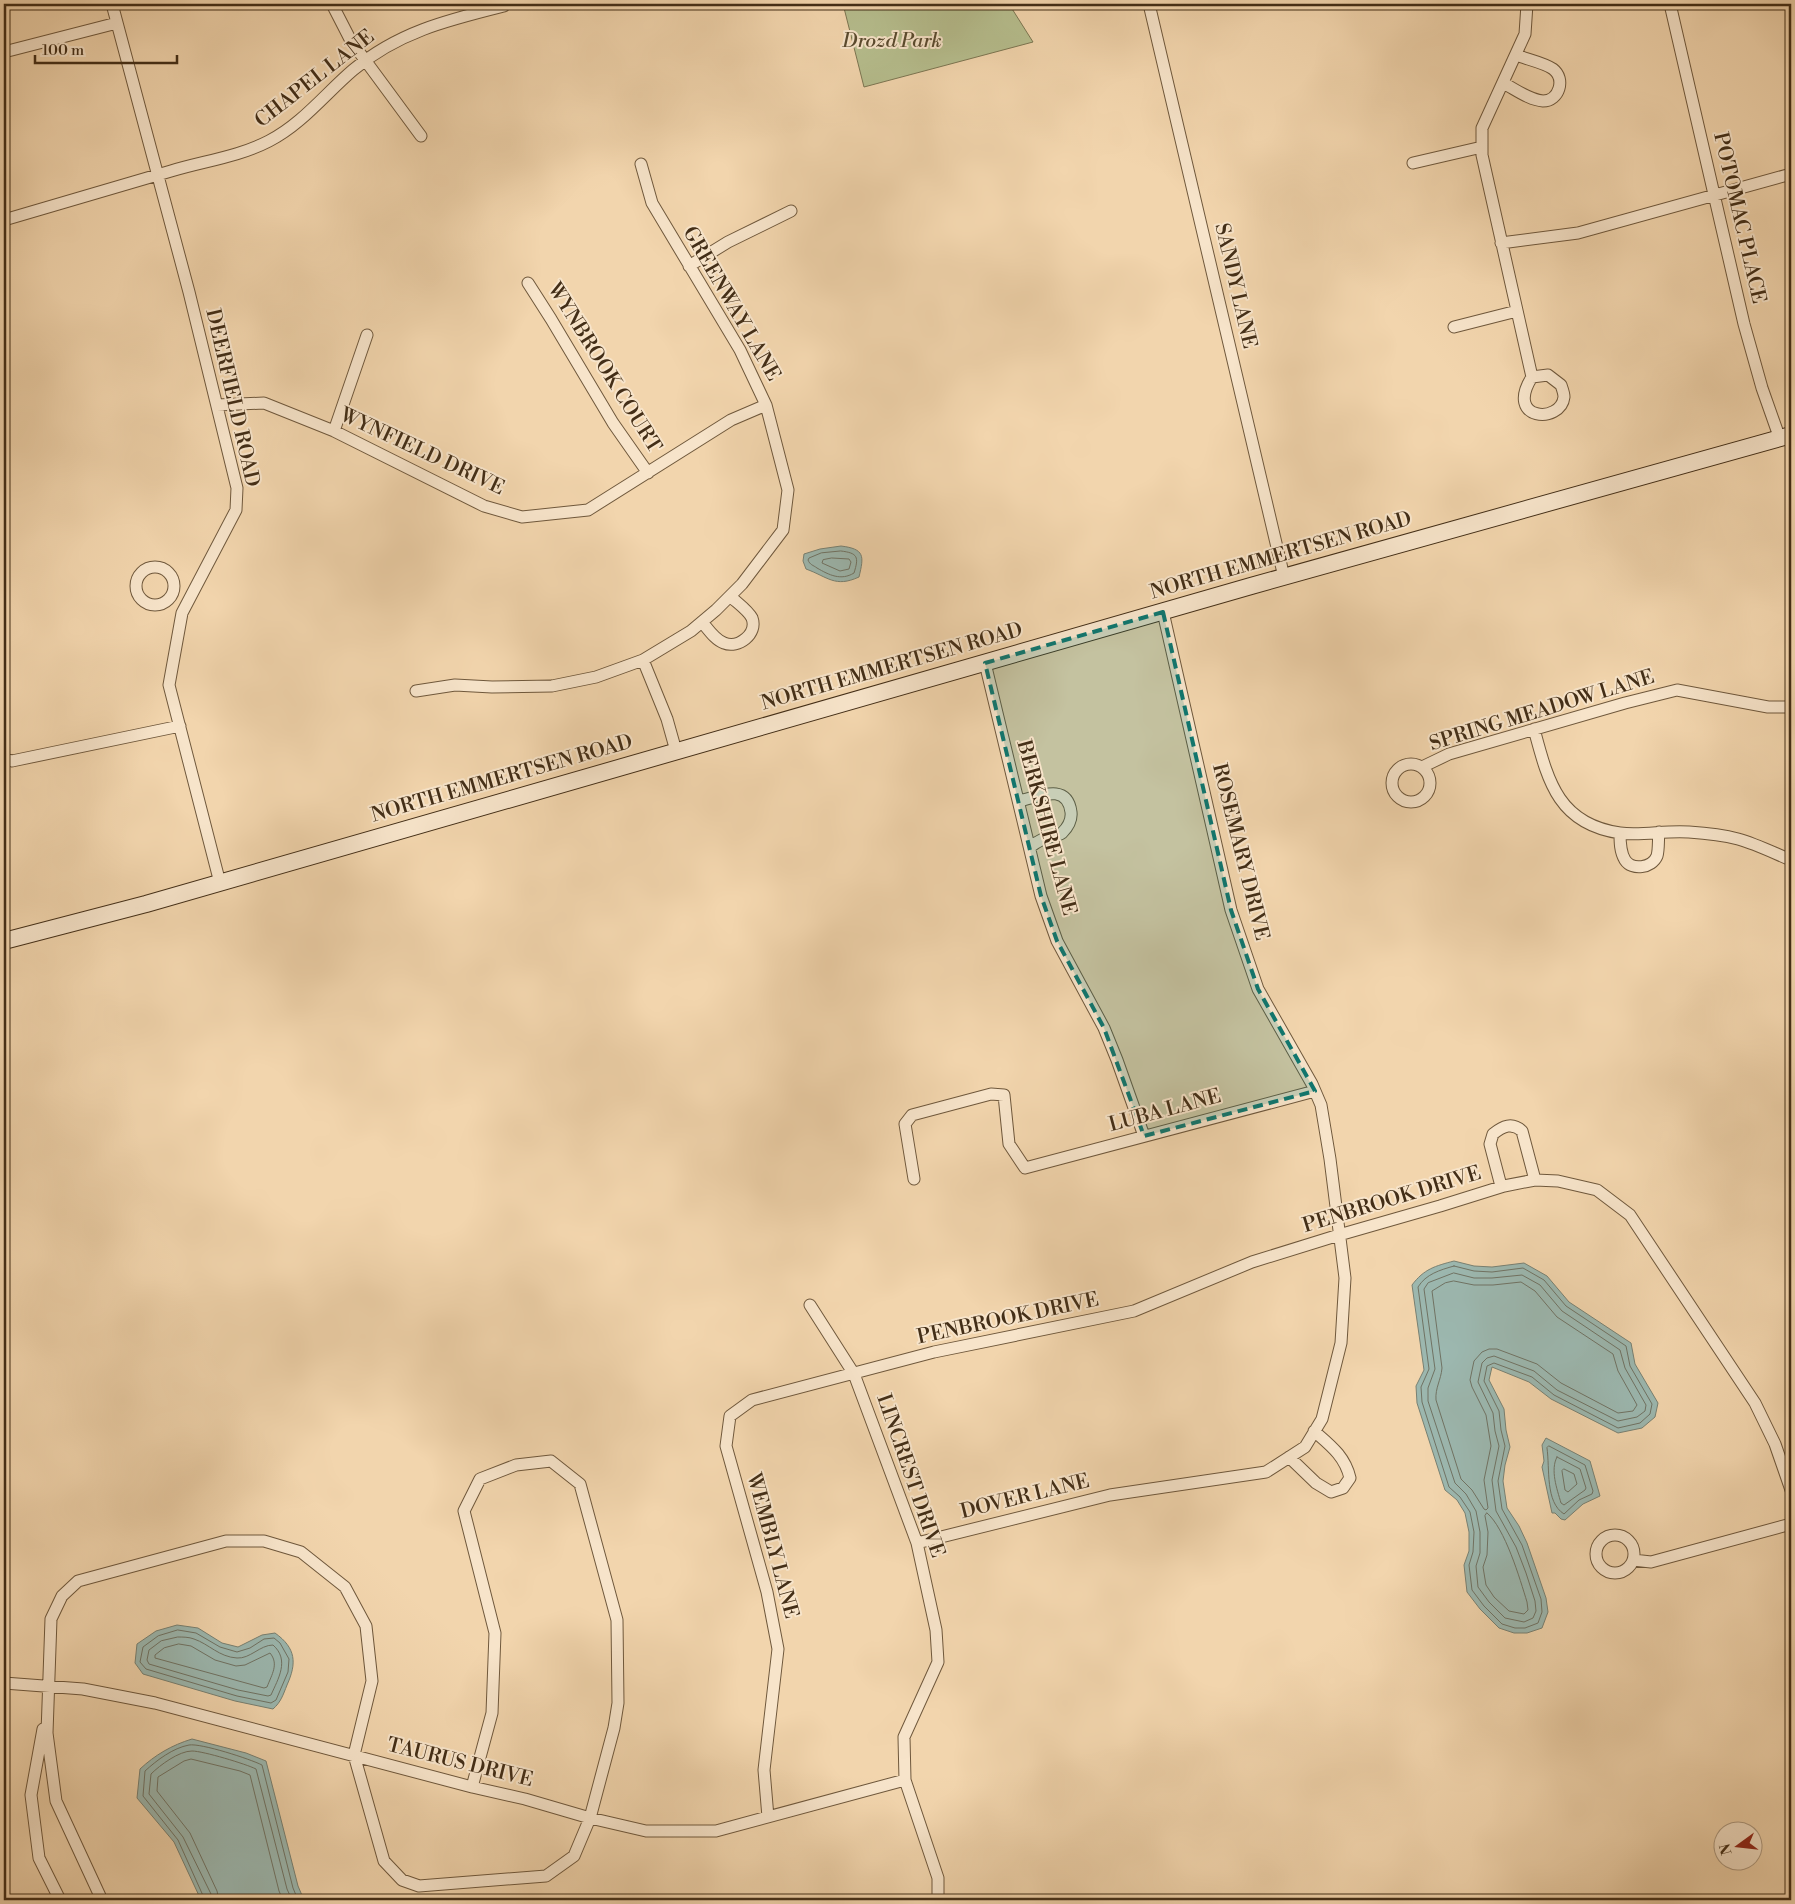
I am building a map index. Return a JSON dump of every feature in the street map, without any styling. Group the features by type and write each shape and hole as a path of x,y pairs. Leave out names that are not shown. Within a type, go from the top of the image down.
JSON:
{"street":[{"name":"DEERFIELD ROAD","path":"112,4 237,488 236,510 182,613 169,685 220,883"},
{"path":"332,4 351,41 421,136"},
{"name":"SANDY LANE","path":"1149,4 1284,577"},
{"path":"1527,4 1525,34 1482,128 1482,155 1532,377"},
{"name":"POTOMAC PLACE","path":"1670,4 1744,324 1762,388 1786,437"},
{"name":"CHAPEL LANE","path":"4,220 243,152 271,140 297,122 365,60 398,40 422,28 504,6"},
{"path":"4,52 117,22"},
{"path":"1503,83 1533,99 1544,101 1552,99 1558,93 1560,86 1558,76 1553,69 1516,55"},
{"path":"1414,163 1482,147"},
{"name":"GREENWAY LANE","path":"641,164 652,203 740,350 766,406 788,496 782,530 753,570 730,596"},
{"path":"1501,243 1578,233 1791,174"},
{"path":"690,266 728,242 791,210"},
{"name":"WYNBROOK COURT","path":"528,283 613,423 648,473"},
{"path":"1454,327 1517,311"},
{"path":"334,431 367,335"},
{"name":"WYNFIELD DRIVE","path":"217,405 264,403 334,431 484,506 522,517 588,510 731,420 766,406"},
{"name":"NORTH EMMERTSEN ROAD","path":"4,941 220,883 1284,577 1786,437"},
{"path":"171,596 187,603"},
{"path":"416,691 455,685 492,687 552,686 596,677 643,660 692,631 730,596 752,618 753,628 748,637 740,644 730,645 722,642 702,622"},
{"name":"ROSEMARY DRIVE","path":"1142,1491 1266,1472 1305,1447 1322,1419 1341,1343 1345,1278 1321,1105 1292,1046 1258,989 1231,910 1163,612"},
{"path":"643,660 667,719 676,751"},
{"name":"BERKSHIRE LANE","path":"985,663 1041,896 1057,941 1104,1028 1144,1136"},
{"name":"SPRING MEADOW LANE","path":"1422,766 1449,754 1625,703 1677,690 1768,707 1791,707"},
{"path":"4,759 12,761 180,726"},
{"path":"1534,729 1544,767 1556,794 1573,814 1594,826 1620,833 1688,832 1738,839 1791,860"},
{"path":"1019,801 1057,793 1065,798 1071,811 1069,825 1060,834 1045,838 1030,847"},
{"path":"1620,833 1623,856 1626,863 1643,867 1650,865 1657,854 1659,832"},
{"name":"LUBA LANE","path":"914,1179 905,1124 912,1115 991,1094 1004,1095 1009,1144 1025,1168 1315,1091"},
{"path":"1502,1186 1490,1144 1493,1134 1505,1126 1513,1125 1522,1131 1535,1180"},
{"name":"PENBROOK DRIVE","path":"854,1374 934,1352 1134,1311 1252,1262 1340,1235 1502,1186 1535,1180 1558,1182 1597,1190 1630,1215 1755,1403 1775,1444 1791,1490"},
{"name":"LINCREST DRIVE","path":"810,1305 854,1374 917,1543 936,1630 938,1662 904,1737 905,1780 938,1878 938,1900"},
{"name":"WEMBLY LANE","path":"768,1817 764,1770 778,1649 767,1592 726,1446 730,1416 752,1400 854,1374"},
{"path":"1289,1457 1316,1483 1331,1492 1343,1488 1350,1478 1347,1465 1334,1449 1314,1431"},
{"path":"97,1900 100,1896 56,1801 47,1733 51,1619 62,1596 78,1581 226,1541 264,1541 301,1552 345,1587 366,1626 372,1681 354,1755 384,1862 402,1880 420,1886 546,1876 574,1856 590,1818 618,1703 617,1620 580,1484 552,1461 516,1465 480,1478 464,1511 495,1633 492,1713 472,1787"},
{"name":"DOVER LANE","path":"917,1543 1110,1495 1142,1491"},
{"path":"1633,1560 1651,1562 1791,1524"},
{"name":"TAURUS DRIVE","path":"4,1683 48,1685 105,1693 155,1703 472,1787 525,1799 590,1818 646,1831 716,1831 905,1780"},
{"path":"48,1685 46,1709 31,1795 39,1858 60,1900"}],"highlighted area":[{"path":"1163,612 1231,910 1258,989 1315,1091 1144,1136 1104,1028 1057,941 1041,896 985,663"}],"green space":[{"name":"Drozd Park","path":"843,4 1009,4 1033,42 864,87"}],"water":[{"path":"841,546 855,549 861,555 862,564 859,577 844,582 837,581 806,569 803,561 804,554 820,549"},
{"path":"1454,1261 1474,1266 1492,1267 1524,1263 1547,1276 1569,1302 1631,1343 1635,1364 1658,1403 1655,1417 1642,1428 1618,1433 1551,1399 1529,1382 1492,1367 1489,1380 1504,1409 1510,1447 1503,1481 1507,1508 1527,1543 1546,1598 1548,1612 1542,1628 1527,1633 1514,1633 1499,1628 1480,1609 1467,1592 1464,1565 1469,1551 1469,1532 1465,1513 1457,1500 1445,1490 1417,1403 1416,1386 1424,1370 1412,1285 1430,1269"},
{"path":"1546,1438 1590,1461 1600,1496 1583,1504 1565,1520 1552,1513 1542,1467 1544,1461 1542,1445"},
{"path":"177,1625 198,1628 222,1643 238,1647 262,1635 275,1633 287,1644 293,1656 290,1677 278,1704 273,1709 235,1701 143,1674 135,1663 137,1644 156,1631"},
{"path":"192,1739 246,1753 266,1761 298,1886 304,1900 201,1900 174,1842 137,1798 140,1769 164,1751"}]}
